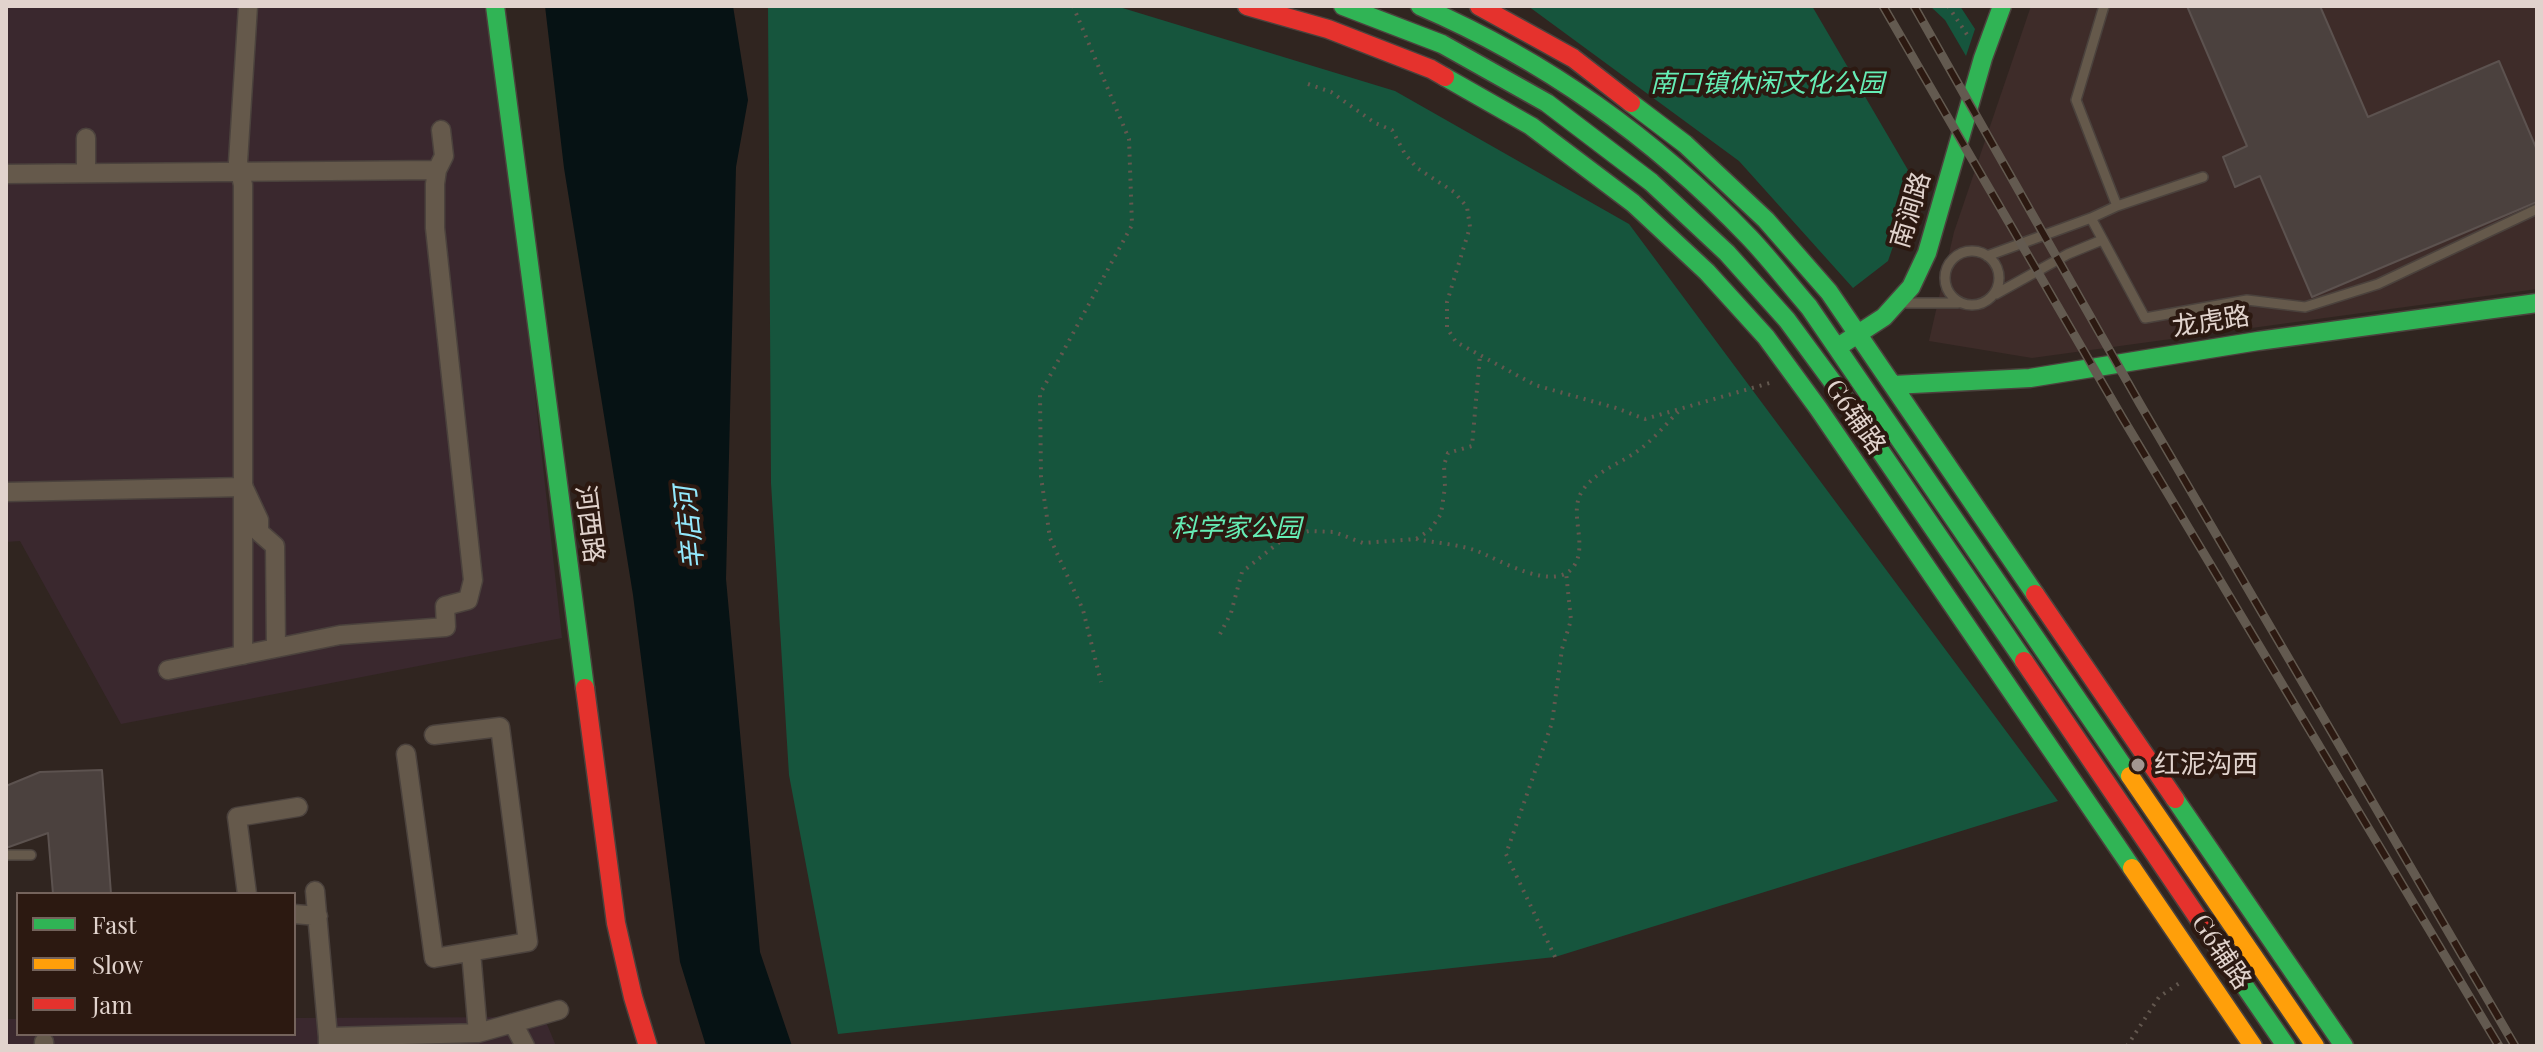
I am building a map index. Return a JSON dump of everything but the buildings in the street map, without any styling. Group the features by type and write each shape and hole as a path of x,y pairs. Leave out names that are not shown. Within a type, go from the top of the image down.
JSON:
{"street":[{"path":"243,655 243,185 238,162 248,6"},
{"name":"河西路","path":"495,6 616,923 648,1046"},
{"name":"G6辅路","path":"1247,6 1328,29 1431,69 1531,126 1633,203 1707,272 1766,337 1794,376 2253,1046"},
{"name":"G6辅路","path":"1343,6 1442,44 1547,103 1651,182 1727,253 1787,320 1817,360 2286,1046"},
{"name":"G6辅路","path":"1420,6 1452,19 1559,78 1669,162 1748,237 1809,307 2315,1046"},
{"name":"G6辅路","path":"1479,6 1573,58 1685,144 1766,220 1829,292 2344,1046"},
{"name":"南涧路","path":"1794,376 1884,317 1911,287 1927,253 1983,58 2002,6"},
{"path":"168,670 340,635 446,627 445,606 468,600 473,580 435,228 437,170 444,156 441,130"},
{"path":"86,138 86,173"},
{"path":"6,174 437,170"},
{"name":"龙虎路","path":"1893,385 2030,378 2258,341 2537,303"},
{"path":"244,487 259,520 259,532 275,546 276,648"},
{"path":"6,492 244,487"},
{"path":"406,754 434,958 528,942 500,727 434,735"},
{"path":"247,892 237,817 298,807"},
{"path":"315,891 328,1042 478,1033 559,1010"},
{"path":"296,914 318,916"},
{"path":"471,952 478,1033"},
{"path":"513,1023 525,1046"}],"lane":[{"path":"2104,6 2076,100 2117,206"},
{"path":"1987,256 2203,177"},
{"path":"2091,218 2145,318 2247,300 2305,307 2378,284 2537,209"},
{"path":"1897,303 1959,302 1977,305 2068,254 2102,240"},
{"path":"1927,253 1954,257 1971,251 1987,256 1998,270 1997,288 1993,296"},
{"path":"1954,257 1945,271 1945,280 1952,297 1959,302"},
{"path":"6,855 31,855"}],"path":[{"path":"1073,6 1129,139 1132,225 1040,394 1041,477 1050,538 1083,610 1101,682"},
{"path":"1948,6 1983,58"},
{"path":"1308,84 1331,92 1375,123 1392,130 1417,168 1454,192 1467,207 1470,227 1447,302 1447,328 1456,342 1535,385 1645,419 1794,376"},
{"path":"1416,539 1430,530 1441,514 1444,465 1448,453 1472,446 1480,355"},
{"path":"1220,634 1231,613 1242,572 1287,536 1309,531 1334,532 1363,543 1416,539 1475,550 1504,565 1539,576 1553,577 1566,572 1574,566 1579,547 1578,497 1590,480 1642,448 1681,409"},
{"path":"1555,957 1506,854 1552,723 1562,649 1571,620 1566,572"},
{"path":"2127,1046 2159,997 2200,968"}],"shaded area":[{"path":"6,6 492,6 562,638 121,724 20,541 6,542"},
{"path":"2031,6 2537,6 2537,289 2032,358 1929,341 1954,232"},
{"path":"544,1017 556,1046 6,1046 6,1019 16,1019 16,1036 296,1036 296,1018"}],"green space":[{"name":"科学家公园","path":"768,6 1116,6 1395,91 1629,224 2058,801 1555,957 838,1034 789,775 771,483"},
{"name":"南口镇休闲文化公园","path":"1528,6 1812,6 1915,182 1888,261 1853,288 1739,161"},
{"path":"1930,6 1960,6 1975,29 1966,56 1945,20"}],"water":[{"name":"辛店河","path":"545,6 733,6 748,100 736,167 726,579 760,952 792,1046 706,1046 680,962 633,595 564,168"}],"railway":[{"path":"1883,6 2122,417 2499,1046"},
{"path":"1914,6 2140,404 2515,1046"}],"traffic: fast":[{"path":"495,6 585,688"},
{"path":"1343,6 1442,44 1547,103 1651,182 1727,253 1787,320 1840,392 2024,661"},
{"path":"1420,6 1511,51 1596,105 1676,167 1757,245 1809,307 2130,776"},
{"path":"1844,343 1884,317 1911,287 1927,253 1983,58 2002,6"},
{"path":"1445,77 1531,126 1633,203 1707,272 1766,337 1818,408 2132,868"},
{"path":"1631,103 1685,144 1766,220 1829,292 2035,594"},
{"path":"1893,385 2030,378 2258,341 2537,303"},
{"path":"2175,799 2344,1046"},
{"path":"2213,940 2286,1046"}],"traffic: slow":[{"path":"2130,776 2315,1046"},
{"path":"2132,868 2253,1046"}],"traffic: jam":[{"path":"1247,6 1328,29 1445,77"},
{"path":"1479,6 1573,58 1631,103"},
{"path":"2035,594 2175,799"},
{"path":"2024,661 2213,940"},
{"path":"585,688 616,923 648,1046"}],"place":[{"name":"红泥沟西","path":"2138,765"}]}
